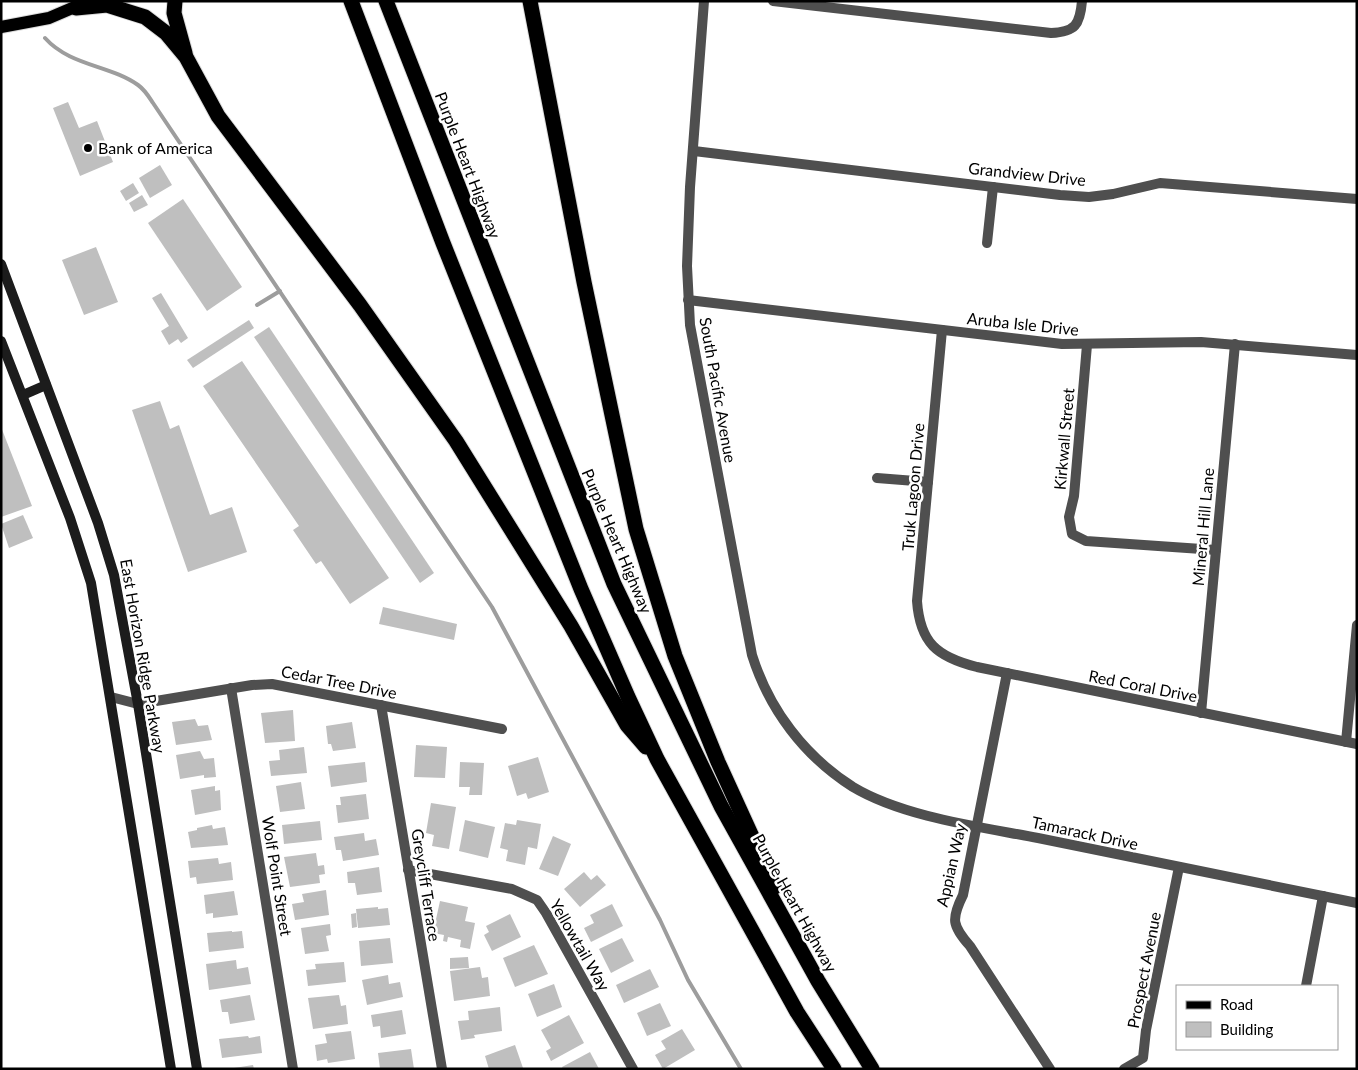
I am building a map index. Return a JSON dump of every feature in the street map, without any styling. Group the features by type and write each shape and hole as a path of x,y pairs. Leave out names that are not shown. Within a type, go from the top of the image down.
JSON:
{"highway":[{"path":"175,1 174,13 186,57"},
{"path":"351,1 443,244 581,589 657,759 797,1012 834,1069"},
{"name":"Purple Heart Highway","path":"386,1 614,584 721,806 818,981 872,1069"},
{"path":"530,1 618,446 647,564 675,656 696,711 818,981"},
{"path":"81,4 107,6 139,14 166,34 186,57 218,116 360,305 456,441 571,626 627,725 657,759"}],"main road":[{"path":"1,27 49,18 81,4"},
{"name":"East Horizon Ridge Parkway","path":"1,264 109,554 120,602 138,704 197,1069"},
{"path":"1,341 84,559 91,583 172,1069"},
{"path":"23,395 46,385"}],"street":[{"name":"South Pacific Avenue","path":"704,1 687,266 688,300 696,366 752,655 761,680 783,720 819,761"},
{"path":"773,1 1051,33 1064,33 1074,28 1080,19 1082,1"},
{"name":"Grandview Drive","path":"694,151 1088,197 1113,194 1160,183 1357,199"},
{"path":"987,243 993,187"},
{"name":"Aruba Isle Drive","path":"688,300 1087,346 1172,341 1235,344 1357,355"},
{"name":"Truk Lagoon Drive","path":"929,644 918,620 917,601 942,330"},
{"name":"Mineral Hill Lane","path":"1201,713 1235,344"},
{"name":"Kirkwall Street","path":"1087,346 1074,496 1069,517 1072,534 1086,540 1216,550"},
{"path":"877,478 928,482"},
{"path":"1351,743 1357,626"},
{"name":"Red Coral Drive","path":"929,644 953,661 1351,743"},
{"name":"Appian Way","path":"1007,673 963,895 956,910 954,921 959,934 970,946 1050,1069"},
{"name":"Cedar Tree Drive","path":"111,697 138,704 231,688 272,684 502,729"},
{"name":"Wolf Point Street","path":"231,688 292,1069"},
{"name":"Greycliff Terrace","path":"382,705 442,1069"},
{"name":"Tamarack Drive","path":"819,761 854,787 894,806 976,826 1357,903"},
{"name":"Prospect Avenue","path":"1124,1069 1143,1058 1146,1030 1179,867"},
{"name":"Yellowtail Way","path":"408,870 512,889 537,900 633,1069"},
{"path":"1306,985 1323,896"}],"building":[{"name":"Bank of America","path":"68,102 79,128 97,121 113,162 80,176 53,108"},
{"path":"160,165 172,185 150,198 139,178"},
{"path":"133,183 139,193 126,201 120,191"},
{"path":"142,195 148,205 134,212 129,203"},
{"path":"183,199 242,287 207,311 148,223"},
{"path":"96,247 118,302 84,315 62,260"},
{"path":"161,293 188,338 181,343 178,339 169,345 161,331 169,326 152,298"},
{"path":"249,320 254,328 193,368 187,360"},
{"path":"269,327 434,573 420,583 254,337"},
{"path":"242,361 389,578 350,604 321,561 316,564 293,530 299,526 203,386"},
{"path":"160,401 170,429 179,425 210,515 232,507 247,552 188,572 132,410"},
{"path":"1,427 32,506 1,517"},
{"path":"23,515 33,538 9,548 1,524"},
{"path":"383,607 457,624 454,640 379,624"},
{"path":"293,710 295,741 265,743 261,713"},
{"path":"195,719 198,726 208,725 212,740 176,745 172,722"},
{"path":"352,722 356,748 333,751 331,744 328,744 326,726"},
{"path":"416,745 447,747 445,778 414,777"},
{"path":"304,747 307,773 271,776 269,761 280,760 279,750"},
{"path":"200,751 204,759 214,758 216,777 204,778 204,775 180,779 176,755"},
{"path":"538,757 549,792 528,799 526,793 517,796 508,766"},
{"path":"365,762 367,782 331,787 328,766"},
{"path":"460,762 484,763 482,795 469,795 470,787 459,787"},
{"path":"301,782 305,809 280,812 276,786"},
{"path":"215,786 215,791 220,790 221,810 195,815 191,790"},
{"path":"366,794 369,819 338,823 336,805 341,805 340,797"},
{"path":"431,803 456,807 449,849 432,846 434,835 426,833"},
{"path":"465,820 495,827 488,858 459,851"},
{"path":"517,820 541,824 537,849 528,847 525,865 506,861 508,850 500,848 505,823 516,825"},
{"path":"320,821 322,840 284,844 282,825"},
{"path":"212,825 213,829 225,827 228,845 191,848 188,832"},
{"path":"364,833 365,841 376,839 379,855 343,861 341,850 336,850 334,837"},
{"path":"553,836 571,844 558,876 539,869"},
{"path":"316,853 318,866 324,865 325,874 319,875 320,883 290,887 284,857"},
{"path":"218,858 219,864 231,862 233,880 197,884 196,877 190,878 188,861"},
{"path":"379,867 382,892 357,895 355,883 348,883 347,872"},
{"path":"584,872 591,880 597,875 606,885 580,907 564,889"},
{"path":"326,890 329,915 295,920 292,904 304,902 302,894"},
{"path":"234,891 238,915 213,918 213,913 206,914 204,895"},
{"path":"440,901 468,907 465,921 475,923 470,949 460,947 461,940 448,937 447,942 443,941 444,935 433,933"},
{"path":"612,904 623,926 591,942 584,928 594,923 590,915"},
{"path":"378,907 378,909 388,908 390,925 358,928 356,909"},
{"path":"356,913 357,927 352,928 351,914"},
{"path":"510,914 521,937 492,951 484,935 489,932 486,926"},
{"path":"330,924 331,935 326,936 329,951 305,954 301,928"},
{"path":"242,931 244,948 209,952 207,933"},
{"path":"390,938 393,963 361,966 359,941"},
{"path":"622,938 634,961 611,973 599,949"},
{"path":"534,945 548,974 515,987 503,958"},
{"path":"468,957 469,968 450,969 450,958"},
{"path":"236,960 237,969 248,967 251,984 209,990 206,964"},
{"path":"344,962 346,982 308,986 306,970 316,969 315,964"},
{"path":"480,967 482,978 488,977 490,996 454,1001 450,971"},
{"path":"650,969 659,987 624,1003 616,985"},
{"path":"388,975 389,984 400,982 403,997 367,1005 362,980"},
{"path":"554,984 562,1007 537,1017 528,994"},
{"path":"250,995 255,1020 230,1024 228,1012 222,1012 220,1000"},
{"path":"339,995 341,1006 346,1005 348,1024 313,1029 308,998"},
{"path":"660,1003 671,1026 647,1036 637,1013"},
{"path":"500,1007 502,1031 474,1035 475,1038 461,1040 458,1021 469,1020 468,1011"},
{"path":"402,1010 406,1034 381,1038 380,1026 373,1027 371,1015"},
{"path":"569,1015 584,1043 551,1061 546,1051 551,1048 541,1030"},
{"path":"682,1029 695,1050 663,1069 655,1055 666,1049 661,1041"},
{"path":"351,1031 355,1059 328,1063 327,1059 317,1061 315,1045 327,1043 325,1034"},
{"path":"248,1036 249,1038 260,1036 262,1053 222,1058 219,1039"},
{"path":"515,1045 523,1068 489,1069 485,1056"},
{"path":"411,1049 414,1069 380,1069 378,1053"},
{"path":"590,1052 599,1069 563,1069 562,1067"},
{"path":"253,1065 254,1069 234,1069 234,1068"}],"waterway":[{"path":"45,38 55,47 78,60 127,78 145,91 150,98 492,607 660,920 688,980 741,1069"},
{"path":"257,305 280,291"}],"place":[{"name":"Bank of America","path":"88,148"}]}
